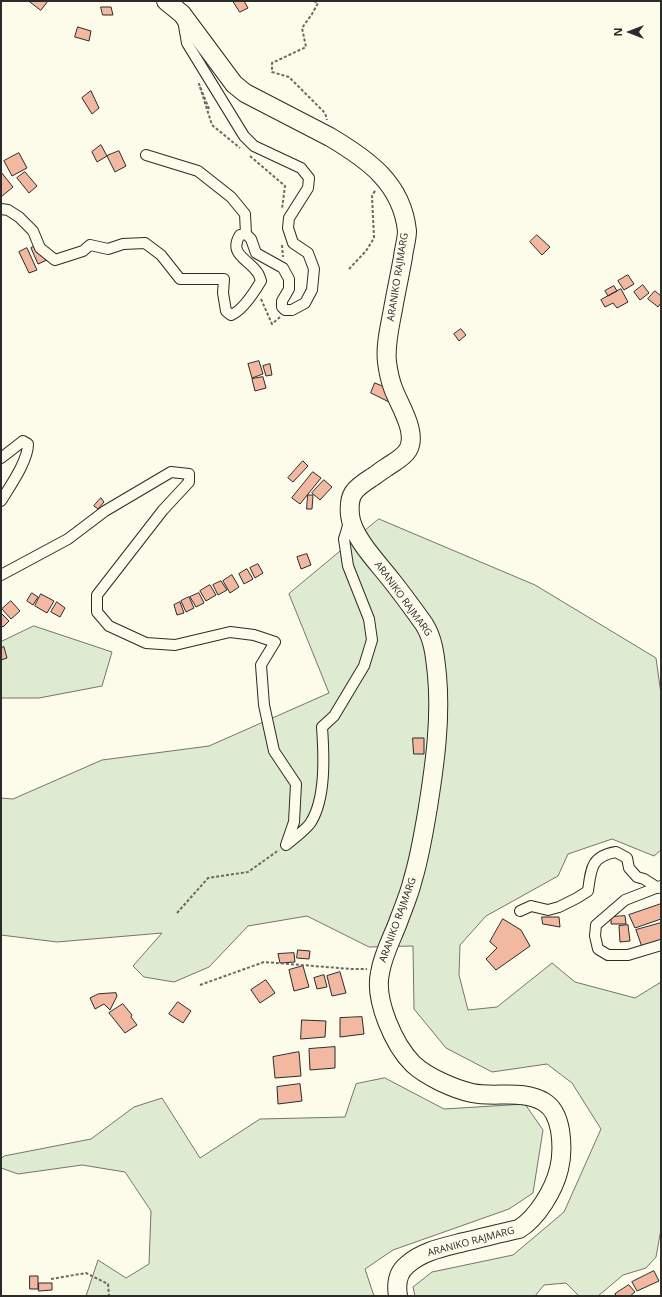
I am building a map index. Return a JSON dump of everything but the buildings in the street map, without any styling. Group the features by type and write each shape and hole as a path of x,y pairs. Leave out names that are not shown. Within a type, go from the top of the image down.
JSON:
{"highway":[{"name":"ARANIKO RAJMARG","path":"166,1 182,14 234,84 245,93 330,137 363,158 383,176 398,198 407,233 389,334 386,361 393,388 410,428 408,450 397,461 356,488 350,498 350,519 359,538 409,604 432,638 439,699 435,761 414,878 381,969 378,983 379,995 385,1015 401,1049 415,1065 454,1088 475,1094 508,1094 541,1100 551,1107 554,1112 558,1122 561,1140 560,1166 555,1181 539,1209 527,1224 519,1229 422,1255 407,1264 399,1274 397,1287 398,1296"}],"street":[{"path":"146,155 198,171 231,197 245,214 246,234 251,240 256,253 283,268 289,279 289,289 282,301 282,307 285,310 292,310 306,303 312,290 314,269 308,253 294,243 288,228 289,218 308,188 309,178 301,168 254,146 244,136 187,43 182,14"},
{"path":"1,209 8,210 33,231 40,248 55,260 83,251 90,245 108,249 124,244 146,243 161,255 180,280 224,279 223,293 226,311 231,315 237,313 256,290 261,281 258,273 237,252 236,242 240,235 246,234"},
{"path":"1,458 23,441 28,444 28,452 1,501"},
{"path":"1,575 68,538 105,511 171,472 189,474 189,482 163,510 97,595 97,612 110,626 146,643 175,645 230,632 254,635 275,642 261,665 264,705 274,751 296,784 294,822 286,845"},
{"path":"286,845 311,823 314,816 321,791 324,753 322,727 334,716 364,666 372,640 369,619 348,566 344,539 350,519"},
{"path":"520,911 532,906 548,910 559,907 577,898 588,890 590,872 596,860 602,855 616,852 627,858 629,868 637,877 659,887"},
{"path":"659,887 625,900 596,925 595,936 598,949 608,955 628,955 661,945"}],"path":[{"path":"314,1 318,3 302,28 306,47 272,63 272,72 289,77 325,113 330,137"},
{"path":"349,269 366,251 374,238 372,196 383,176"},
{"path":"177,913 208,878 248,872 286,845"},
{"path":"200,985 264,962 351,969 381,969"},
{"path":"51,1279 86,1273 108,1284 109,1296"}],"green space":[{"path":"379,519 535,585 656,658 661,694 661,850 654,856 612,839 568,854 558,876 486,916 460,945 459,975 468,1010 497,1007 552,963 575,982 635,998 661,982 661,1229 656,1257 646,1268 623,1275 598,1296 579,1296 566,1283 544,1285 535,1296 415,1296 413,1287 432,1272 513,1255 564,1212 601,1129 572,1083 547,1064 492,1072 446,1048 414,1009 413,946 369,947 307,916 248,926 209,967 174,982 144,977 133,966 162,933 57,942 1,935 1,798 13,799 102,760 209,746 329,693 289,594"},
{"path":"34,626 112,652 102,686 39,698 1,698 1,642"},
{"path":"385,1078 444,1109 525,1104 543,1130 533,1193 509,1209 393,1250 365,1269 374,1296 86,1296 98,1260 126,1278 149,1264 151,1211 125,1172 82,1165 18,1174 1,1168 1,1159 4,1156 91,1139 134,1107 162,1098 200,1158 260,1119 345,1117 356,1084"}]}
